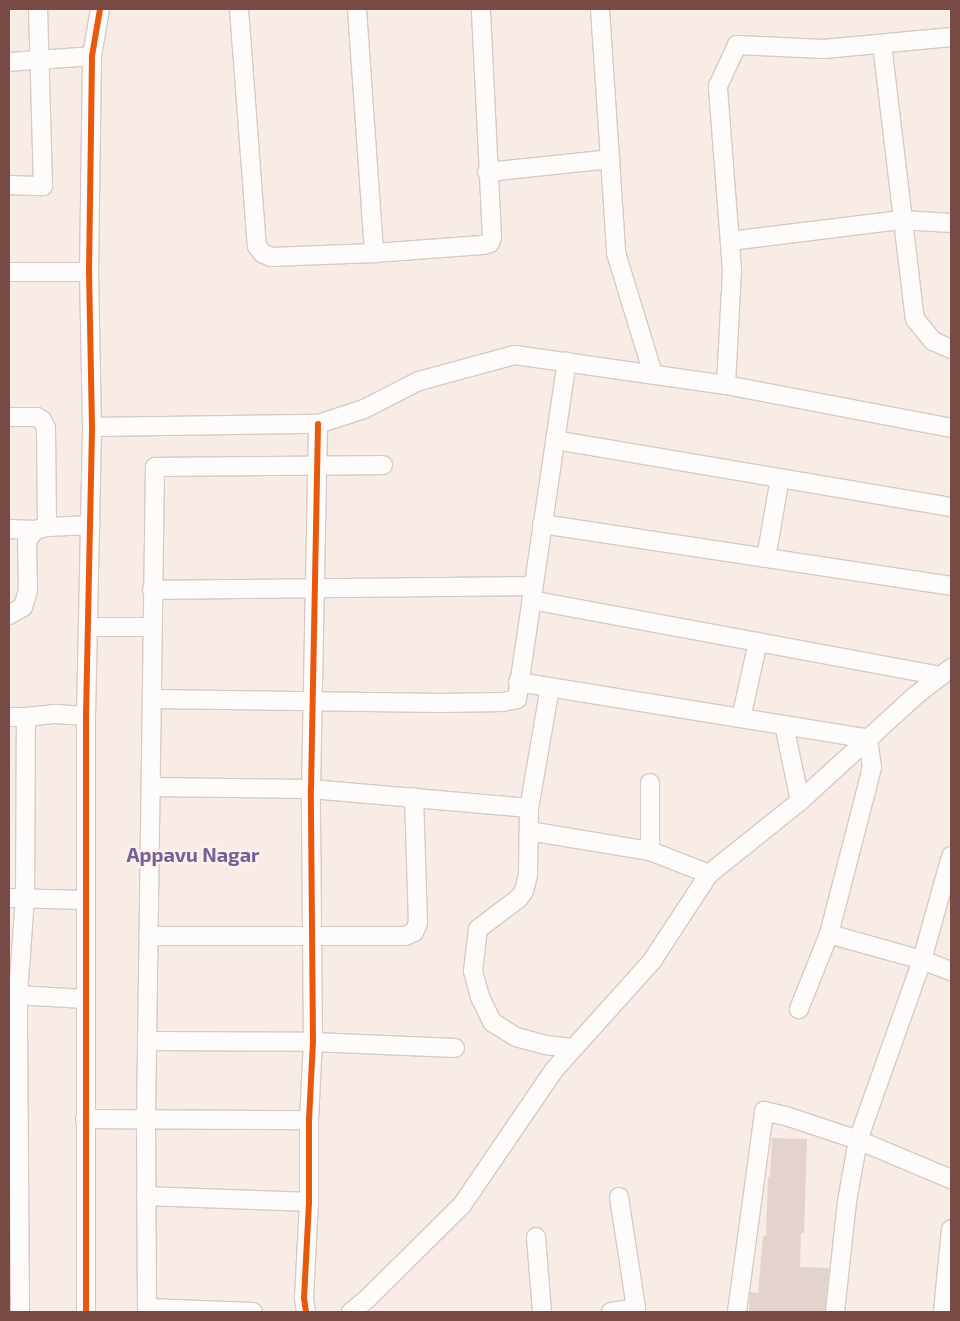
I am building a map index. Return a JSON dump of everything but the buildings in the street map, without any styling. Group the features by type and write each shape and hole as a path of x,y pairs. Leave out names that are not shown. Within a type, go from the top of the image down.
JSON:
{"street":[{"path":"9,185 43,186 38,9"},
{"path":"86,1312 84,999 86,716 92,427 89,272 92,56 100,9"},
{"path":"239,9 258,246 262,253 271,258 374,253 490,243 492,237 487,172 481,9"},
{"path":"358,9 374,253"},
{"path":"600,9 616,253 653,374"},
{"path":"726,384 732,270 718,86 737,45 824,49 951,37"},
{"path":"882,44 915,319 933,341 951,349"},
{"path":"9,62 92,56"},
{"path":"487,172 610,159"},
{"path":"730,241 902,220 951,223"},
{"path":"9,272 89,272"},
{"path":"92,427 318,424 364,409 419,381 515,355 726,384 951,428"},
{"path":"153,699 313,702 503,702 516,699 567,362"},
{"path":"9,416 37,417 42,420 46,428 41,529 27,541 28,591 22,607 9,615"},
{"path":"306,1312 304,1298 309,1202 309,1120 313,1042 311,789 318,424"},
{"path":"555,440 951,507"},
{"path":"253,1312 147,1310 146,1119 155,467 383,464"},
{"path":"766,558 780,478"},
{"path":"542,524 951,586"},
{"path":"9,529 41,529 90,525"},
{"path":"152,590 315,588 532,593 758,642 946,672"},
{"path":"88,627 152,628"},
{"path":"741,718 758,642"},
{"path":"351,1312 367,1300 462,1205 554,1070 652,961 709,874 800,800 946,672"},
{"path":"518,682 868,739"},
{"path":"550,687 529,808 528,874 524,891 519,898 478,929 473,971 480,997 492,1022 516,1037 545,1045 574,1048"},
{"path":"20,1312 14,1281 13,995 17,898 17,717 56,714 86,716"},
{"path":"784,725 800,800"},
{"path":"799,1009 829,934 872,767 868,739"},
{"path":"650,783 650,851"},
{"path":"152,787 311,789 529,808"},
{"path":"148,936 313,934 405,936 414,932 418,923 414,797"},
{"path":"529,831 650,851 709,874"},
{"path":"835,1312 847,1201 858,1140 922,960 951,856"},
{"path":"17,898 85,900"},
{"path":"829,934 922,960 951,971"},
{"path":"13,995 84,999"},
{"path":"147,1041 313,1042 455,1048"},
{"path":"737,1312 764,1112 858,1140 951,1179"},
{"path":"85,1119 309,1120"},
{"path":"146,1196 309,1202"},
{"path":"611,1312 636,1310 619,1198"},
{"path":"942,1312 951,1229"},
{"path":"536,1237 542,1312"}],"cycle path":[{"path":"86,1312 86,716 92,427 89,272 92,56 100,9"},
{"path":"306,1312 304,1298 309,1202 309,1120 313,1042 311,789 318,424"}],"district":[{"name":"Appavu Nagar","path":"193,854"}]}
